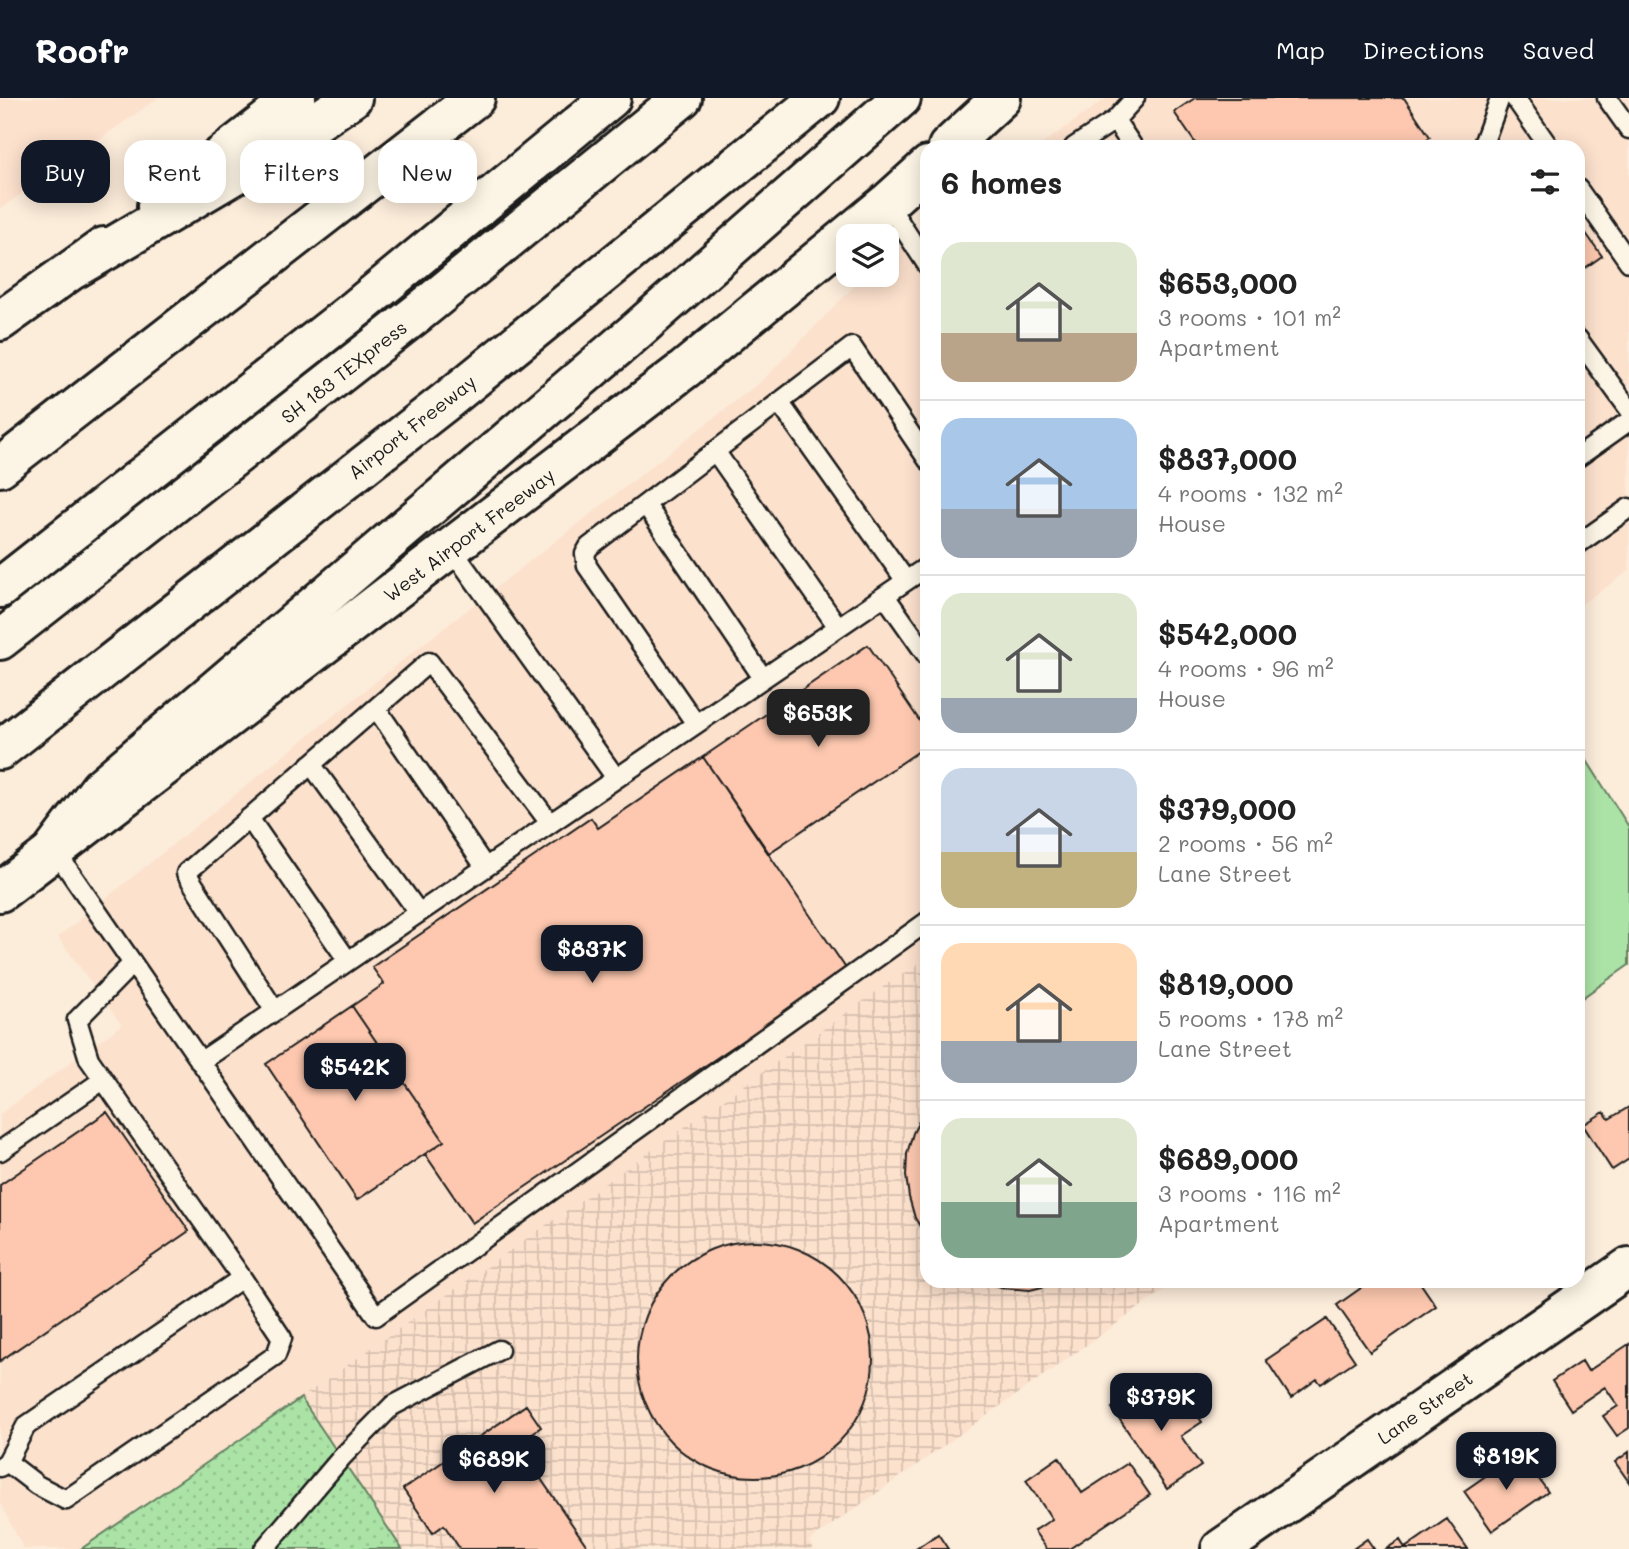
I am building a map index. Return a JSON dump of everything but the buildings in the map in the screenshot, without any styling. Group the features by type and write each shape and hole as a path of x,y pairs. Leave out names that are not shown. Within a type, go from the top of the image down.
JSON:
{"main road":[{"path":"0,321 76,268 296,98"},
{"path":"76,268 261,159 352,98"},
{"path":"0,467 475,98"},
{"path":"0,587 356,308 611,98"},
{"name":"SH 183 TEXpress","path":"0,640 419,312 682,98"},
{"name":"Airport Freeway","path":"0,766 14,740 445,402 820,98"},
{"path":"54,849 100,788 635,332 901,98"},
{"path":"956,140 1001,98"},
{"name":"West Airport Freeway","path":"0,892 685,369 920,173"},
{"name":"Lane Street","path":"1221,1549 1629,1267"}],"lane":[{"path":"1085,140 1115,120 1135,98"},
{"path":"1485,140 1500,98"},
{"path":"1515,98 1544,140"},
{"path":"1607,98 1629,129"},
{"path":"1115,120 1128,140"},
{"path":"1585,199 1629,262"},
{"path":"887,203 920,244"},
{"path":"696,724 585,559 589,547 852,346 920,448"},
{"path":"1585,349 1629,409"},
{"path":"779,402 906,581"},
{"path":"1585,452 1629,421"},
{"path":"715,451 838,627"},
{"path":"646,505 763,678"},
{"path":"1585,539 1629,508"},
{"path":"451,548 616,778"},
{"path":"200,1062 920,571"},
{"path":"885,596 920,646"},
{"path":"275,1011 186,873 429,662 550,823"},
{"path":"376,708 485,867"},
{"path":"311,764 419,913"},
{"path":"249,818 348,961"},
{"path":"54,849 376,1316 920,927"},
{"path":"132,964 77,1020 89,1059 242,1278 282,1338 276,1354 66,1500 4,1465 26,1426 242,1278"},
{"path":"0,1151 103,1080"},
{"path":"264,1549 342,1457 392,1406 499,1350"}],"shaded area":[{"path":"0,98 158,98 98,140 21,140 21,194 0,209"},
{"path":"1107,98 1629,98 1629,571 1585,602 1585,140 1048,140"},
{"path":"920,230 920,961 301,1398 81,1549 24,1549 0,1503 0,1114 122,1025 58,937 398,664 764,379 853,287 899,287 899,245"},
{"path":"920,961 920,1288 1167,1288 809,1541 814,1549 402,1549 301,1398"}],"green space":[{"path":"1585,757 1629,827 1629,965 1585,996"},
{"path":"301,1398 402,1549 81,1549"}]}
